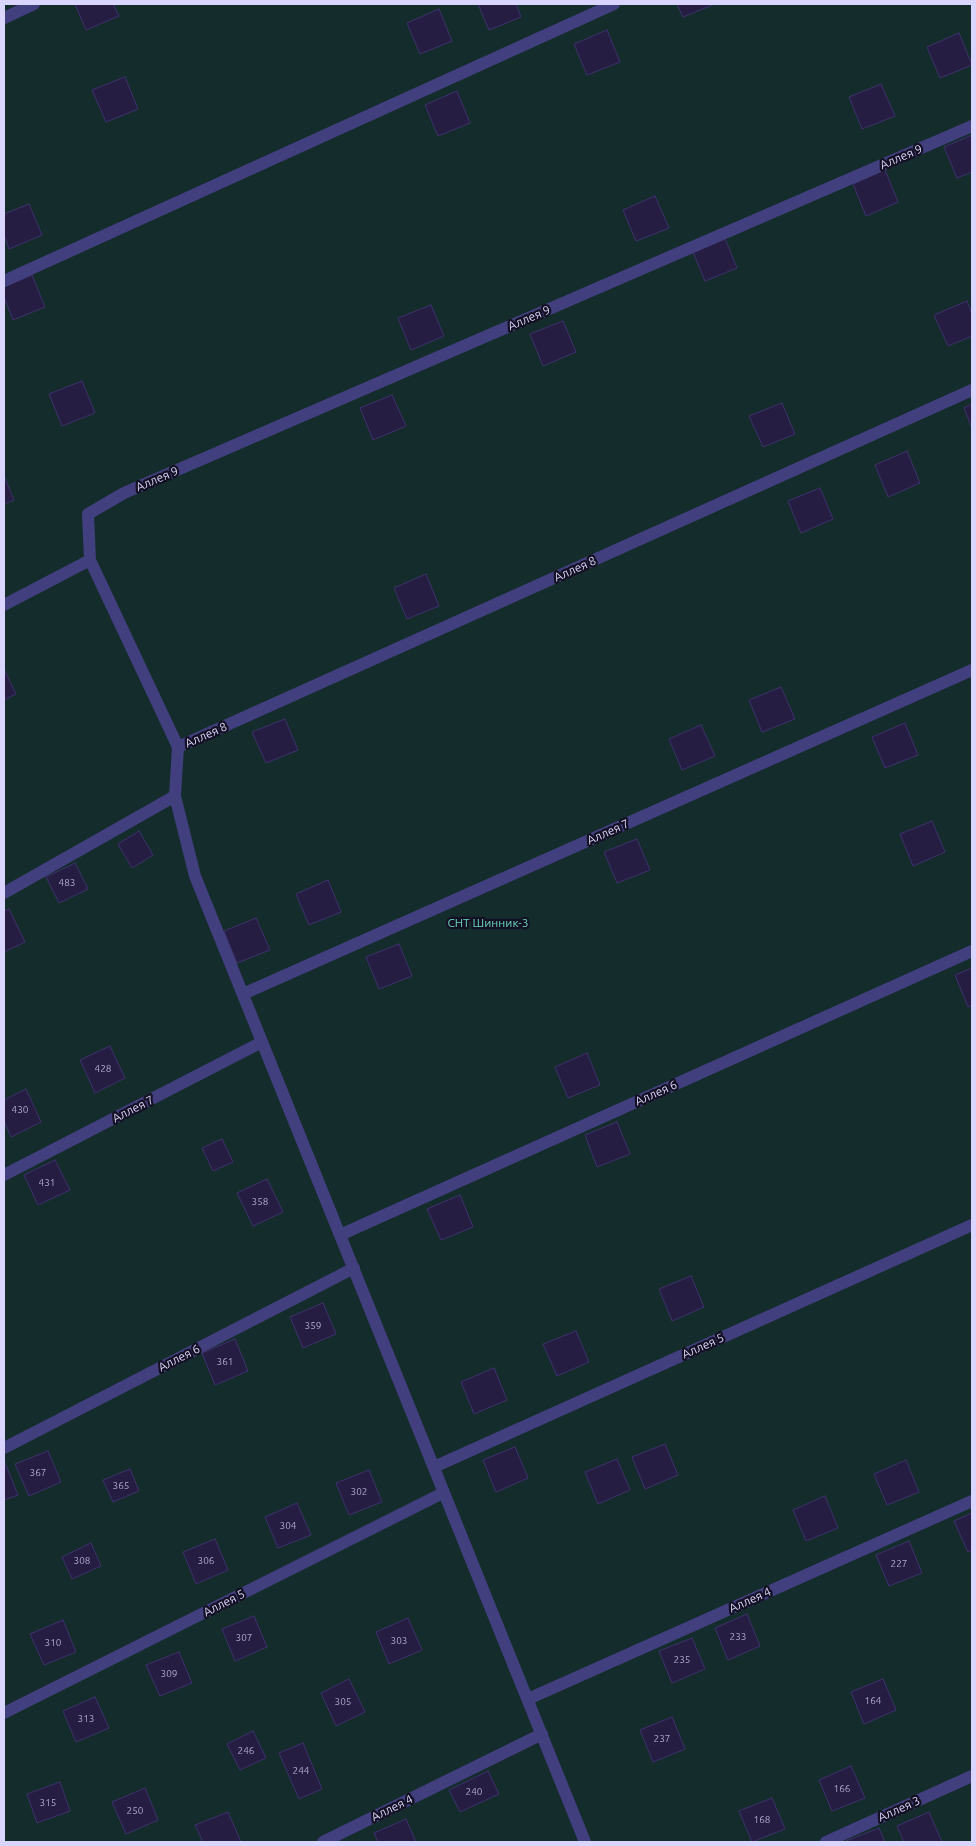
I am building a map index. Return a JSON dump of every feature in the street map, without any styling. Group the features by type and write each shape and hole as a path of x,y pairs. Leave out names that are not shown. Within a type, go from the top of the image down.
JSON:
{"lane":[{"path":"4,18 34,4"},
{"path":"4,281 614,4"},
{"name":"Аллея 9","path":"90,560 88,514 124,494 972,126"},
{"name":"Аллея 8","path":"178,747 972,390"},
{"path":"4,605 90,560 178,747 175,796 195,876 586,1842"},
{"name":"Аллея 7","path":"243,994 972,670"},
{"path":"4,893 175,796"},
{"name":"Аллея 6","path":"340,1235 972,951"},
{"name":"Аллея 7","path":"4,1175 262,1042"},
{"name":"Аллея 5","path":"434,1467 972,1226"},
{"name":"Аллея 6","path":"4,1448 354,1268"},
{"name":"Аллея 5","path":"4,1714 444,1493"},
{"name":"Аллея 4","path":"528,1699 972,1501"},
{"name":"Аллея 4","path":"323,1842 542,1734"},
{"name":"Аллея 3","path":"826,1842 972,1776"}],"green space":[{"name":"СНТ Шинник-3","path":"4,4 972,4 972,1842 4,1842"}],"building":[{"path":"75,4 113,4 119,16 86,30"},
{"path":"478,4 516,4 521,17 489,30"},
{"path":"677,4 715,4 683,17"},
{"path":"439,9 452,41 420,54 407,23"},
{"path":"607,30 620,62 587,75 574,44"},
{"path":"959,33 972,65 940,78 927,47"},
{"path":"125,77 138,109 106,122 92,90"},
{"path":"881,84 895,116 862,129 849,97"},
{"path":"457,91 470,123 438,136 425,105"},
{"path":"972,135 972,172 957,178 944,147"},
{"path":"885,170 898,202 866,216 853,184"},
{"path":"655,196 669,228 636,241 623,210"},
{"path":"29,204 42,235 9,249 4,235 4,214"},
{"path":"724,236 737,268 705,281 692,250"},
{"path":"32,275 45,307 13,320 4,297 4,287"},
{"path":"967,301 972,314 972,336 948,346 934,315"},
{"path":"431,305 444,336 411,350 398,318"},
{"path":"563,321 576,352 543,366 530,334"},
{"path":"82,381 95,413 62,426 49,394"},
{"path":"392,395 406,426 373,440 360,408"},
{"path":"782,403 795,434 763,447 749,416"},
{"path":"972,404 972,428 964,408"},
{"path":"907,451 920,483 888,497 875,465"},
{"path":"4,476 14,500 4,504"},
{"path":"820,488 833,519 801,533 788,501"},
{"path":"426,574 439,606 407,619 394,588"},
{"path":"4,669 16,694 4,700"},
{"path":"781,687 795,719 762,732 749,700"},
{"path":"285,719 298,750 266,763 252,732"},
{"path":"905,723 918,755 885,768 872,737"},
{"path":"701,725 715,756 682,770 669,739"},
{"path":"932,821 945,852 913,866 900,834"},
{"path":"139,831 153,855 132,868 118,844"},
{"path":"637,839 650,870 617,883 604,852"},
{"path":"75,863 88,889 59,903 46,877"},
{"path":"328,880 341,912 309,925 296,894"},
{"path":"9,909 25,942 4,952 4,911"},
{"path":"256,918 270,950 237,963 224,931"},
{"path":"399,944 412,976 379,989 366,957"},
{"path":"972,968 972,1005 968,1007 955,975"},
{"path":"110,1046 125,1078 95,1093 80,1060"},
{"path":"587,1053 600,1085 568,1098 555,1067"},
{"path":"26,1089 41,1122 11,1137 4,1121 4,1100"},
{"path":"617,1122 630,1154 597,1167 585,1135"},
{"path":"222,1139 233,1162 213,1171 202,1148"},
{"path":"55,1160 70,1190 38,1205 24,1175"},
{"path":"267,1179 283,1212 253,1226 237,1193"},
{"path":"460,1195 473,1227 441,1240 427,1209"},
{"path":"691,1276 704,1307 672,1321 659,1289"},
{"path":"323,1303 336,1334 303,1348 290,1317"},
{"path":"576,1331 589,1362 557,1376 543,1344"},
{"path":"235,1339 248,1371 215,1385 202,1353"},
{"path":"494,1368 507,1400 474,1414 461,1382"},
{"path":"665,1444 678,1475 645,1489 632,1457"},
{"path":"515,1447 528,1478 496,1492 483,1460"},
{"path":"48,1451 61,1482 29,1496 15,1464"},
{"path":"617,1459 630,1490 598,1504 585,1472"},
{"path":"906,1460 919,1492 887,1505 874,1474"},
{"path":"4,1464 18,1495 4,1500"},
{"path":"130,1469 139,1491 113,1502 103,1480"},
{"path":"369,1470 382,1502 349,1515 336,1483"},
{"path":"825,1496 838,1528 806,1541 793,1510"},
{"path":"297,1503 311,1535 278,1548 265,1517"},
{"path":"972,1513 972,1550 968,1552 954,1521"},
{"path":"215,1539 228,1570 196,1584 183,1552"},
{"path":"909,1541 922,1573 889,1586 876,1555"},
{"path":"91,1543 101,1566 72,1579 62,1557"},
{"path":"747,1614 760,1646 728,1660 715,1628"},
{"path":"254,1616 267,1647 235,1661 222,1629"},
{"path":"408,1618 422,1650 389,1664 376,1632"},
{"path":"63,1620 76,1652 44,1665 30,1634"},
{"path":"692,1638 705,1669 672,1683 659,1651"},
{"path":"179,1652 192,1683 160,1696 146,1665"},
{"path":"349,1679 365,1712 336,1726 321,1693"},
{"path":"883,1679 896,1710 864,1724 851,1692"},
{"path":"95,1697 109,1728 76,1742 63,1711"},
{"path":"672,1717 685,1749 653,1762 640,1730"},
{"path":"253,1731 266,1758 240,1770 227,1744"},
{"path":"303,1743 322,1789 299,1799 279,1753"},
{"path":"851,1766 865,1798 832,1811 819,1780"},
{"path":"488,1771 499,1794 460,1812 449,1790"},
{"path":"60,1782 70,1811 37,1823 27,1794"},
{"path":"145,1788 158,1820 126,1834 112,1802"},
{"path":"772,1798 785,1829 752,1842 739,1811"},
{"path":"228,1812 241,1842 203,1842 195,1825"},
{"path":"929,1812 942,1842 904,1842 897,1826"},
{"path":"406,1819 416,1842 378,1842 374,1833"},
{"path":"879,1828 885,1842 846,1841"}]}
